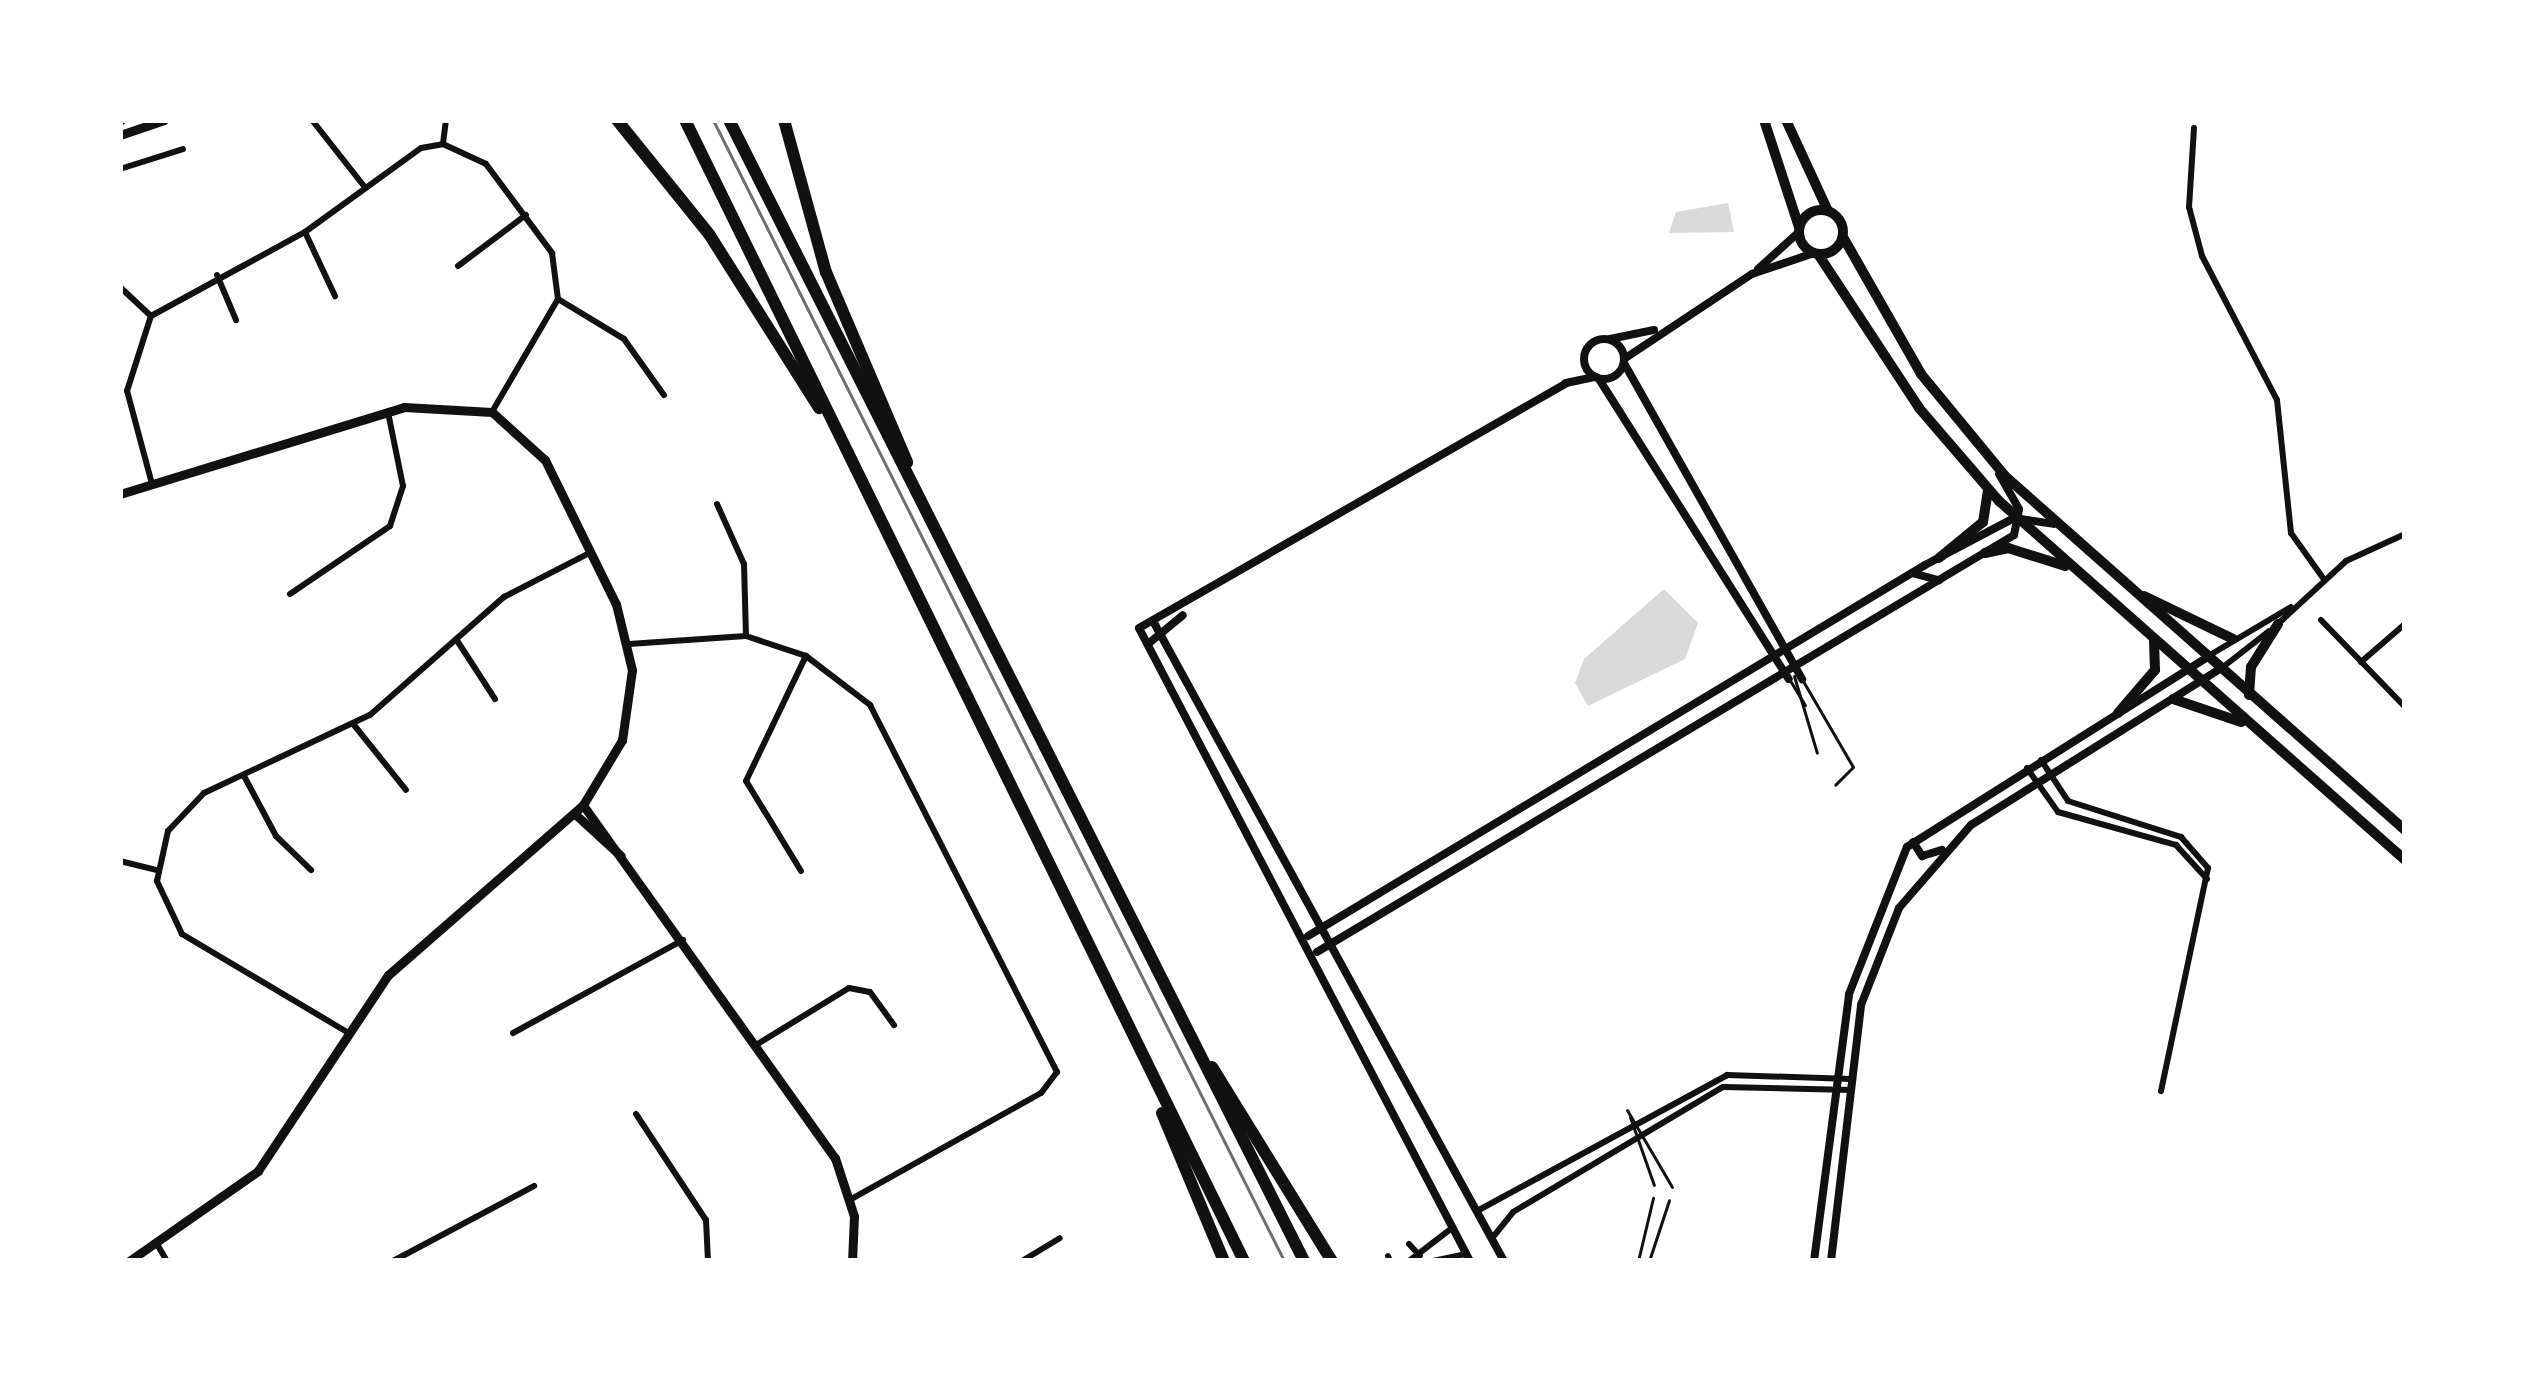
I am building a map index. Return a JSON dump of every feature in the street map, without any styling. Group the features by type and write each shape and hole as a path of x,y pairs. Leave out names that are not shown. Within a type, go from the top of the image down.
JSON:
{"highway":[{"path":"616,120 709,234 854,463"},
{"path":"685,120 1244,1261"},
{"path":"729,120 1304,1261"},
{"path":"784,120 826,272 954,573"},
{"path":"1164,989 1332,1261"},
{"path":"1129,1030 1224,1261"}],"main road":[{"path":"120,135 164,120"},
{"path":"1764,120 1799,230 1904,387 1988,489 2068,567 2405,860"},
{"path":"1786,120 1828,211 1921,374 1988,458 2054,524 2405,830"},
{"path":"1799,230 1828,211"},
{"path":"1816,254 1843,237"},
{"path":"1904,387 1921,374"},
{"path":"120,494 388,412 447,402 492,412 540,452 591,552 629,644 627,724 579,810 418,944 347,1032 258,1171 129,1261"},
{"path":"1939,558 1983,522 1988,489"},
{"path":"1985,553 2008,548 2068,567"},
{"path":"2130,590 2233,639"},
{"path":"2248,695 2251,668 2278,624"},
{"path":"2118,713 2155,670 2153,638"},
{"path":"2173,699 2255,729"},
{"path":"579,810 626,860 684,939 756,1045 850,1199 852,1261"}],"street":[{"path":"312,120 364,186"},
{"path":"443,144 446,120"},
{"path":"2184,120 2194,128"},
{"path":"2194,128 2210,120"},
{"path":"2194,128 2189,207 2202,256 2277,400 2291,533 2323,578"},
{"path":"152,484 127,391 151,316 217,275 305,232 364,186 443,144"},
{"path":"443,144 486,164 552,254 558,298 492,412"},
{"path":"120,170 183,149"},
{"path":"458,266 526,215"},
{"path":"1752,274 1799,230"},
{"path":"305,232 335,296"},
{"path":"1433,1261 1467,1257 1317,952 1139,628 1188,609 1566,382 1597,378 1624,361 1659,328 1752,274 1816,254"},
{"path":"217,275 236,320"},
{"path":"120,287 151,316"},
{"path":"558,298 624,339 664,395"},
{"path":"1566,382 1585,354 1609,340 1659,328"},
{"path":"1609,340 1786,661"},
{"path":"1585,354 1786,661"},
{"path":"290,593 390,526 403,486 388,412"},
{"path":"1988,458 2018,518"},
{"path":"718,504 744,564 746,636"},
{"path":"1308,936 1763,662 1808,657 1940,580 1985,553 2018,518"},
{"path":"1317,952 1774,678 1796,642 1912,573 2018,518 2054,524"},
{"path":"1913,839 1922,856 1943,849 2036,782 2220,669 2278,624 2323,578 2405,534"},
{"path":"155,870 183,810 354,725 519,587 591,552"},
{"path":"1912,573 1940,580"},
{"path":"1814,1261 1856,973 1913,839 2233,639 2296,605"},
{"path":"1148,644 1188,609"},
{"path":"2321,620 2405,707"},
{"path":"1153,621 1243,796 1504,1261"},
{"path":"2361,662 2405,624"},
{"path":"629,644 746,636 806,656 889,730 1057,1072 1041,1093 850,1199"},
{"path":"458,641 495,699"},
{"path":"800,871 746,781 806,656"},
{"path":"1786,661 1808,657"},
{"path":"354,725 406,790"},
{"path":"2041,760 2068,802 2190,843 2207,879 2161,1091"},
{"path":"2027,768 2058,812 2176,845 2207,879"},
{"path":"244,776 276,836 311,870"},
{"path":"1232,802 1243,796"},
{"path":"1510,814 1520,831"},
{"path":"1462,842 1473,859"},
{"path":"1831,1261 1852,1084 1875,959 1943,849"},
{"path":"120,861 155,870 193,945 347,1032"},
{"path":"513,1033 684,939"},
{"path":"756,1045 849,988 871,992 894,1025"},
{"path":"1409,1261 1477,1211 1731,1085 1852,1084"},
{"path":"636,1114 697,1201 708,1261"},
{"path":"1493,1237 1623,1139"},
{"path":"393,1261 534,1186"},
{"path":"1022,1261 1060,1238"},
{"path":"157,1244 167,1261"},
{"path":"1409,1244 1420,1256"}],"lane":[{"path":"1786,661 1808,712 1816,753"},
{"path":"1786,661 1853,767 1835,785"},
{"path":"1654,1185 1627,1109 1672,1187"},
{"path":"1638,1261 1653,1198"},
{"path":"1649,1261 1669,1200"}],"shaded area":[{"path":"1728,203 1734,232 1669,233 1676,212"},
{"path":"1664,589 1698,623 1685,659 1588,706 1575,683 1584,659"}],"railway":[{"path":"713,120 1284,1261"}]}
